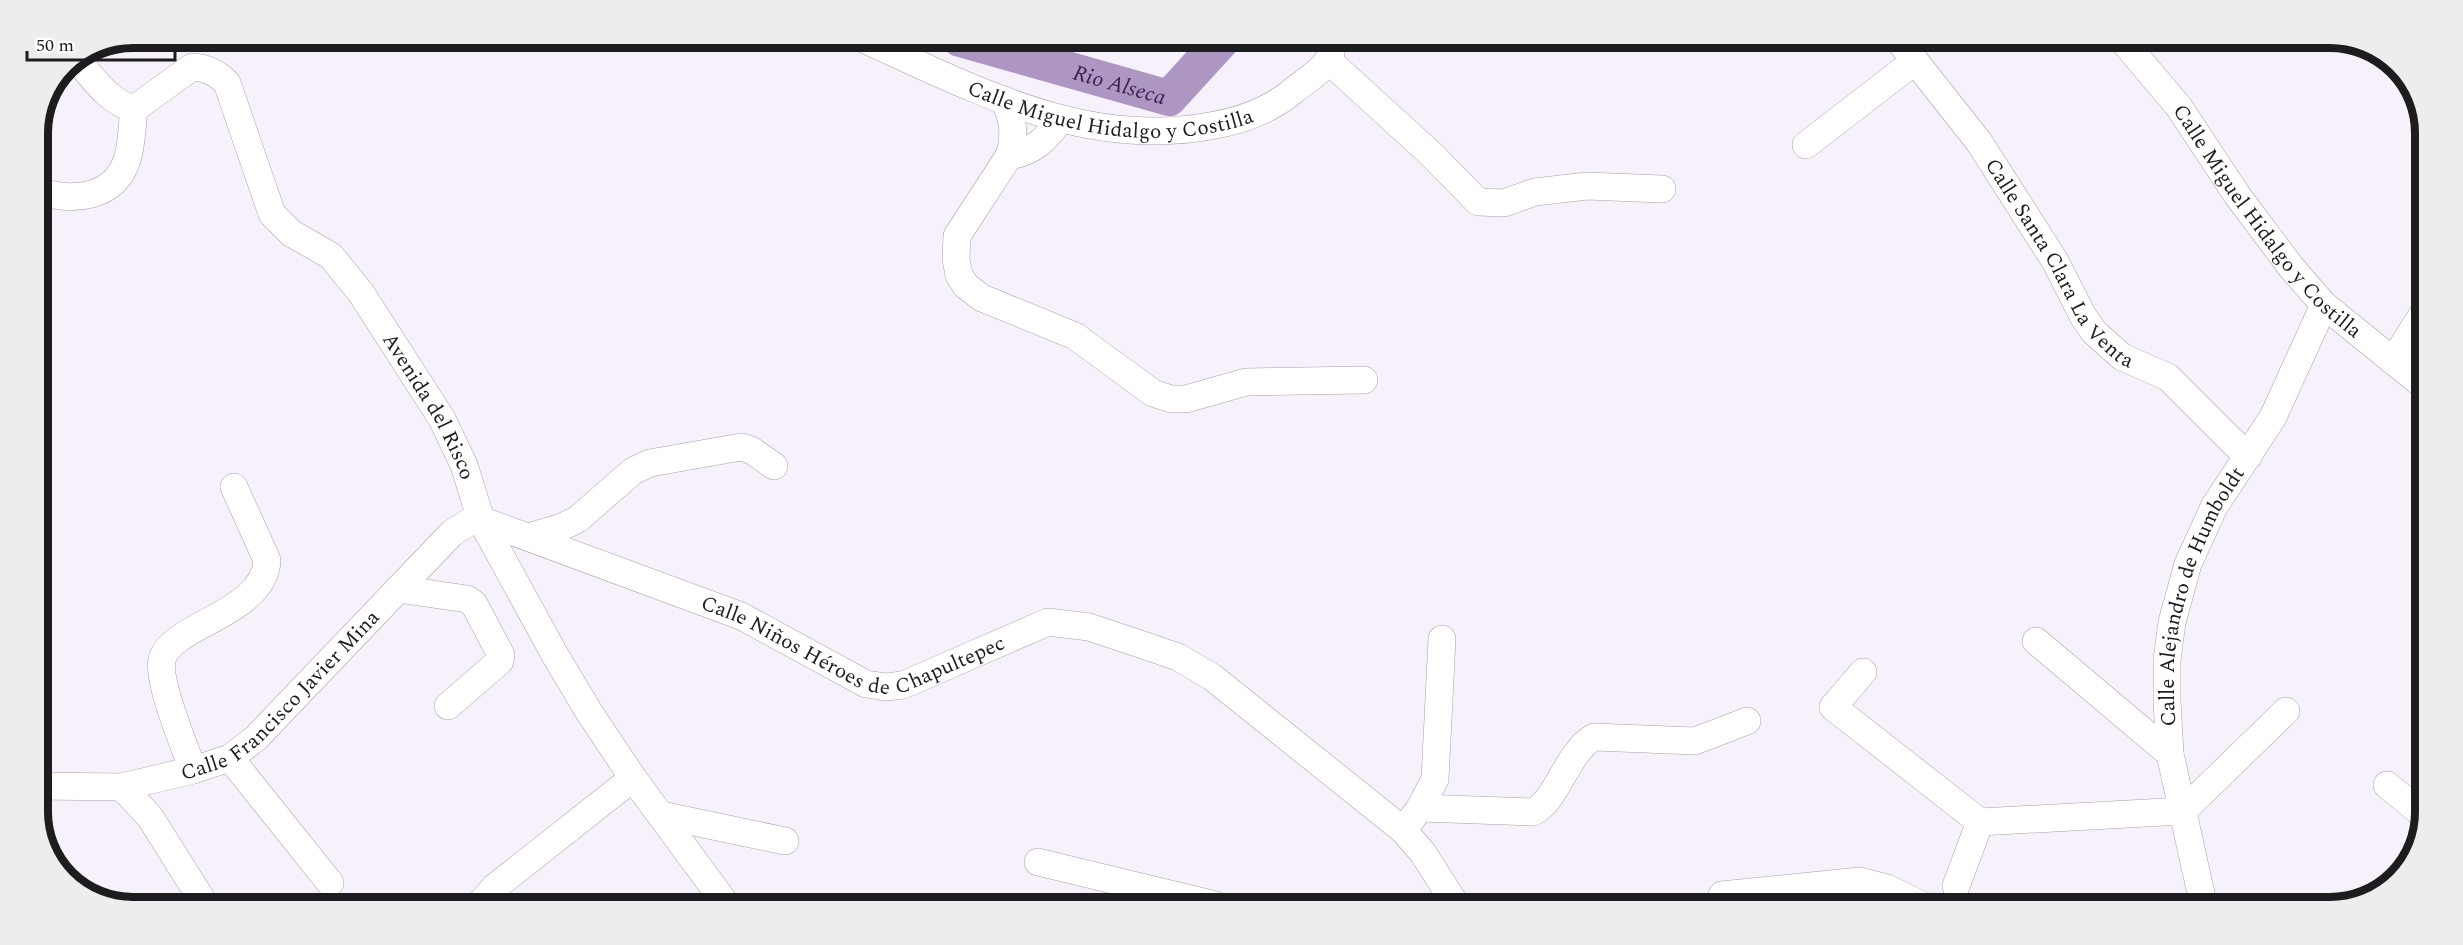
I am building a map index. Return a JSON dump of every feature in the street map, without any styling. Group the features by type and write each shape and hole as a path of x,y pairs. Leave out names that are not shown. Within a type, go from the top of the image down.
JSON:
{"street":[{"name":"Calle Miguel Hidalgo y Costilla","path":"884,48 1029,111 1060,120 1129,131 1161,132 1238,121 1281,101 1331,51"},
{"name":"Calle Miguel Hidalgo y Costilla","path":"2129,48 2179,107 2244,204 2290,267 2324,305 2415,378"},
{"path":"1331,51 1478,202 1503,203 1535,192 1587,186 1662,189"},
{"path":"1806,145 1907,51"},
{"name":"Calle Santa Clara La Venta","path":"1907,51 1978,142 2055,261 2083,316 2094,332 2122,357 2168,377 2248,457"},
{"path":"48,194 71,198 90,196 107,189 127,160 134,109 121,105 109,96 82,65"},
{"name":"Avenida del Risco","path":"134,109 192,66 218,73 227,83 272,214 291,233 331,256 361,293 442,419 464,465 481,520 555,655 589,712 633,778 721,897"},
{"path":"1004,100 1014,128 1009,156 957,236 959,275 966,286 982,298 1075,336 1153,393 1171,399 1186,399 1246,382 1364,380"},
{"path":"1009,156 1022,154 1037,147 1060,120"},
{"name":"Calle Alejandro de Humboldt","path":"2202,897 2170,754 2167,681 2172,622 2188,564 2214,507 2273,417 2324,305"},
{"path":"2393,361 2415,326"},
{"path":"529,537 562,527 578,519 633,471 650,463 741,447 751,450 774,466"},
{"path":"193,770 164,682 162,660 165,651 180,638 226,612 254,590 266,573 267,560 234,487"},
{"name":"Calle Niños Héroes de Chapultepec","path":"481,520 741,616 866,684 886,687 903,685 1048,622 1089,627 1178,657 1212,677 1402,830 1423,853 1451,897"},
{"name":"Calle Francisco Javier Mina","path":"48,786 122,788 230,758 256,738 452,533 471,521 481,520"},
{"path":"398,589 467,599 474,604 501,655 500,661 448,706"},
{"path":"1402,830 1420,808 1435,779 1443,639"},
{"path":"2036,641 2170,754"},
{"path":"1863,672 1833,707 1980,822 2183,811 2286,711"},
{"path":"1420,808 1533,812 1539,809 1546,800 1581,746 1594,737 1695,741 1748,721"},
{"path":"230,758 330,883"},
{"path":"486,897 495,887 633,778"},
{"path":"2387,785 2415,808"},
{"path":"122,788 150,817 200,897"},
{"path":"661,815 785,841"},
{"path":"1956,886 1980,822"},
{"path":"1038,862 1183,897"},
{"path":"1722,895 1860,881 1887,888 1905,897"},
{"path":"1815,897 1825,884"}],"waterway":[{"name":"Rio Alseca","path":"992,48 1169,98 1215,48"}]}
